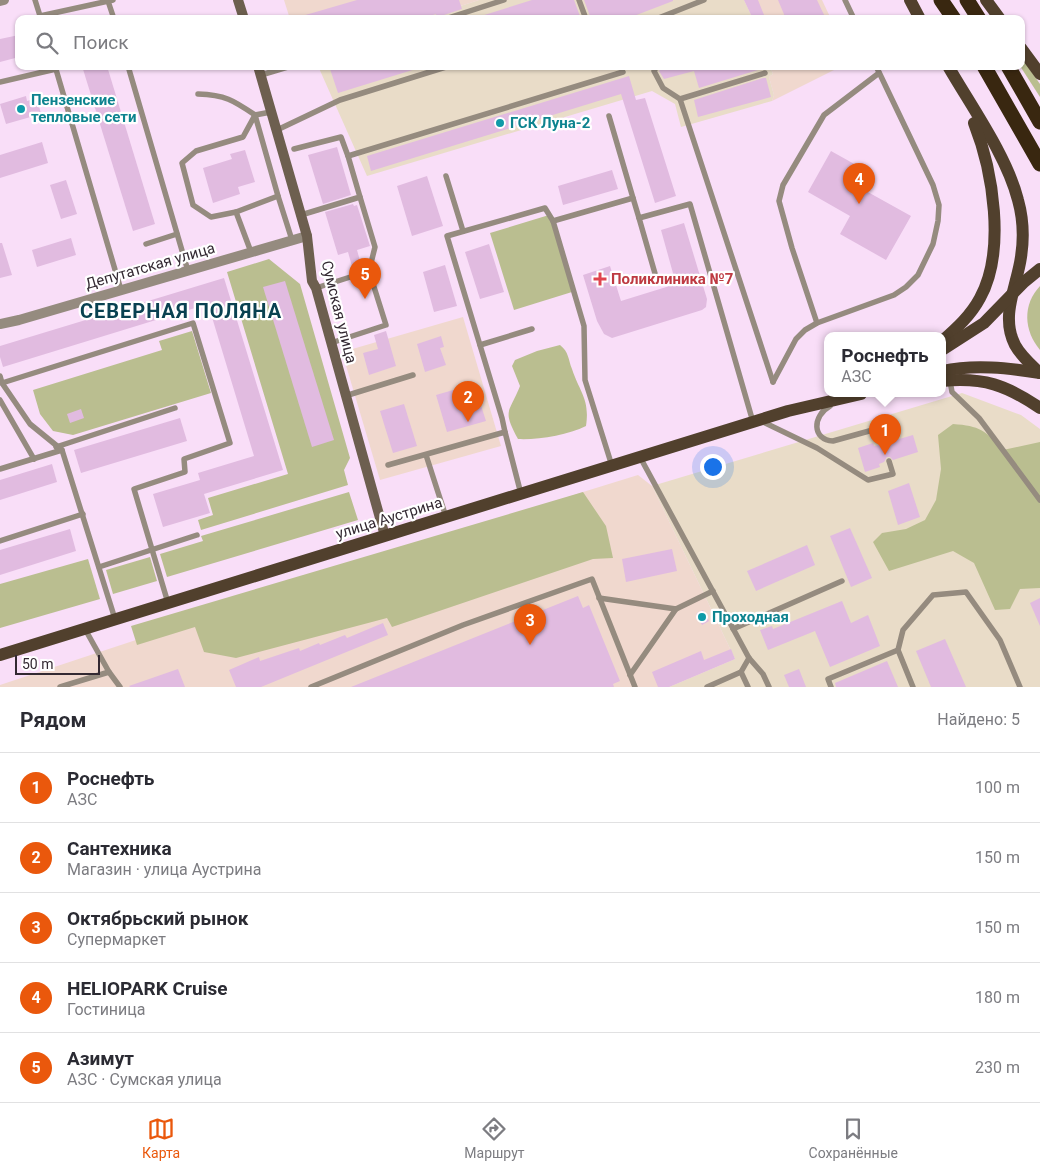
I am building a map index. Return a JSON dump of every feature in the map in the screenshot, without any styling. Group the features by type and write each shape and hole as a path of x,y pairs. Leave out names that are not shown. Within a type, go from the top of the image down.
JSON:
{"highway":[{"path":"941,0 951,15"},
{"path":"966,0 976,15"},
{"path":"986,70 1040,164"},
{"path":"1010,70 1040,122"}],"main road":[{"path":"910,0 918,15"},
{"path":"986,0 997,15"},
{"path":"1025,49 1040,67"},
{"path":"1025,53 1040,74"},
{"path":"949,70 997,150 1014,185 1022,221 1022,244 1021,259 1009,309 1010,333 1019,352 1040,373"},
{"path":"946,337 973,310 981,296 991,267 994,238 987,164 981,141 949,70"},
{"path":"946,347 984,323 1024,282 1040,269"},
{"path":"946,378 973,367 1006,368 1040,373"},
{"path":"946,378 984,381 1013,392 1040,408"},
{"path":"788,411 824,395"},
{"path":"788,411 850,397"},
{"name":"улица Аустрина","path":"0,655 788,411"}],"street":[{"path":"0,1 4,0"},
{"path":"238,0 243,15"},
{"name":"Сумская улица","path":"259,71 307,236 312,281 316,288 385,536"},
{"name":"Депутатская улица","path":"0,324 307,236"}],"lane":[{"path":"35,0 39,15"},
{"path":"457,15 504,0"},
{"path":"579,0 585,15"},
{"path":"667,15 704,0"},
{"path":"845,0 852,15"},
{"path":"49,15 111,1 113,15"},
{"path":"0,82 44,70"},
{"path":"56,70 121,290"},
{"path":"129,70 188,271"},
{"path":"277,130 340,100 436,70"},
{"path":"654,70 664,88 680,98 773,382 796,339 805,330 817,323 894,295 906,287 918,275 933,244 939,205 933,185 878,70"},
{"path":"348,156 623,72"},
{"path":"680,98 765,73"},
{"path":"817,323 792,248 779,201 783,185 824,115 879,73"},
{"path":"198,94 219,95 232,100 255,115 292,240"},
{"path":"272,112 255,115 242,137 196,151 182,163 193,205 211,218 236,212 278,196"},
{"path":"608,116 656,277"},
{"path":"294,149 341,137 375,247 369,271 386,325 331,343"},
{"path":"446,176 463,231"},
{"path":"301,215 360,197"},
{"path":"553,221 633,198"},
{"path":"639,218 690,204 756,421 817,448 868,480 893,474 889,461"},
{"path":"521,494 502,418 447,236 463,231 545,208 553,221 584,326 585,380 612,466"},
{"path":"236,212 251,252"},
{"path":"146,244 177,234"},
{"path":"316,288 369,271"},
{"path":"115,619 83,514 59,449 30,424 1,380 193,323 230,444 184,459 185,472 134,489 168,603"},
{"path":"480,345 532,329"},
{"path":"345,396 413,375"},
{"path":"946,380 952,392 979,418 1040,500"},
{"path":"847,398 828,406 818,415 817,425 822,438 827,441 833,441 880,428 884,443"},
{"path":"0,400 34,459"},
{"path":"0,469 34,459 175,408"},
{"path":"388,466 505,432"},
{"path":"426,455 446,517"},
{"path":"640,457 749,658 763,674 769,687"},
{"path":"0,541 83,514"},
{"path":"100,568 197,535"},
{"path":"312,687 464,625 592,579 635,687"},
{"path":"733,629 842,581"},
{"path":"630,675 676,608 713,591"},
{"path":"913,687 898,650 903,630 933,595 966,592 1000,640 1020,687"},
{"path":"599,598 676,608"},
{"path":"85,629 109,672 120,687"},
{"path":"831,687 828,680 898,650"},
{"path":"707,687 741,672 749,658"},
{"path":"60,687 109,672"},
{"path":"741,672 748,687"}],"shaded area":[{"path":"284,0 479,0 432,15 289,15"},
{"path":"479,0 744,0 751,15 432,15"},
{"path":"744,0 822,0 829,15 751,15"},
{"path":"320,70 772,70 773,74 769,77 774,95 772,101 681,127 675,104 652,91 367,176"},
{"path":"772,70 834,70 772,101 774,95 769,77 773,74"},
{"path":"463,317 501,446 380,480 342,352"},
{"path":"962,393 1021,415 1040,429 1040,687 669,687 735,659 652,486"},
{"path":"638,475 652,486 735,659 669,687 0,687 0,685"}],"green space":[{"path":"1025,63 1040,84 1040,97 1023,70 1025,70"},
{"path":"549,215 572,292 514,310 490,233"},
{"path":"269,259 300,284 350,458 344,470 348,485 201,530 198,520 213,515 208,498 288,474 227,272"},
{"path":"1040,286 1040,350 1031,335 1027,318 1030,301"},
{"path":"192,331 211,393 73,435 53,431 40,414 33,390 162,350 159,341"},
{"path":"560,345 567,353 584,396 587,409 586,426 553,436 518,439 509,416 510,407 520,386 512,366 515,360 537,351"},
{"path":"953,424 970,426 981,430 1003,450 1040,442 1040,588 1020,589 1010,609 995,610 974,563 953,551 889,571 873,542 882,533 906,529 925,520 936,500 941,469 938,435"},
{"path":"349,492 358,520 167,577 160,554 203,541 201,536"},
{"path":"583,492 606,526 613,558 593,559 392,627 387,618 236,658 204,652 195,627 137,645 131,626"},
{"path":"150,557 157,581 113,594 106,570"},
{"path":"88,559 100,599 0,628 0,584"}],"building":[{"path":"357,0 459,0 462,9 444,15 305,15"},
{"path":"532,0 574,0 580,15 484,15"},
{"path":"584,0 673,0 636,15 590,15"},
{"path":"744,0 758,0 764,15 751,15"},
{"path":"778,0 817,0 824,15 784,15"},
{"path":"15,36 15,58 0,62 0,39"},
{"path":"83,70 108,70 155,224 133,231"},
{"path":"330,70 413,70 338,93"},
{"path":"758,70 699,88 694,71 664,79 659,71"},
{"name":"ГСК Луна-2","path":"629,76 636,100 645,98 676,196 655,203 621,94 371,171 367,156"},
{"path":"766,78 771,97 698,117 694,100"},
{"name":"Пензенские тепловые сети","path":"26,96 27,101 37,98 41,114 6,124 0,104"},
{"path":"42,142 48,163 0,178 0,155"},
{"path":"337,147 351,195 323,204 308,155"},
{"path":"245,150 255,182 238,187 240,194 213,203 203,168 232,159 230,154"},
{"path":"831,151 874,175 866,191 911,216 886,260 840,234 850,216 808,192"},
{"path":"612,170 618,189 563,205 558,186"},
{"path":"427,176 443,226 412,236 397,186"},
{"path":"66,180 77,214 61,219 50,185"},
{"path":"353,204 354,206 357,205 370,246 357,250 362,268 353,270 348,252 338,255 325,212"},
{"name":"Поликлиника №7","path":"684,223 707,299 706,307 702,310 612,338 604,334 597,321 583,275 610,266 621,301 676,284 661,230"},
{"path":"71,238 76,255 37,267 32,250"},
{"path":"0,243 2,243 12,275 0,278"},
{"path":"489,244 504,292 480,299 465,252"},
{"path":"445,265 457,306 434,312 423,272"},
{"path":"224,278 283,470 204,494 210,513 163,527 153,494 200,480 198,473 254,456 208,304 3,367 0,357 0,346"},
{"path":"285,281 334,440 312,447 263,287"},
{"path":"386,331 396,366 369,375 363,353 378,349 374,335"},
{"path":"441,336 444,347 440,348 446,365 425,372 417,344"},
{"path":"474,384 486,421 447,432 436,395"},
{"path":"404,404 417,446 393,453 380,411"},
{"path":"81,409 84,418 70,423 67,414"},
{"path":"180,418 187,441 81,473 74,450"},
{"path":"913,435 918,452 893,460 887,457 884,462 879,464 880,467 865,472 858,448 873,443 874,446 880,445 885,448 889,442"},
{"path":"52,464 57,482 0,500 0,480"},
{"path":"909,483 920,517 898,525 888,491"},
{"path":"850,528 872,578 851,587 830,536"},
{"path":"70,529 76,551 0,575 0,550"},
{"path":"807,545 815,565 756,591 747,571"},
{"path":"672,549 677,571 626,582 622,559"},
{"path":"578,596 583,608 589,605 620,681 613,684 614,687 351,687"},
{"path":"1040,598 1040,626 1030,603"},
{"path":"842,601 851,623 868,615 880,646 830,667 815,631 768,650 760,630 772,626 773,629"},
{"name":"Проходная","path":"703,610 709,621 702,625 696,614"},
{"path":"383,623 388,635 261,687 236,687 229,670 259,657 260,661 299,648 300,651 319,643 320,645 345,635 347,638"},
{"path":"945,639 966,687 931,687 916,651"},
{"path":"731,649 735,659 669,687 658,687 652,672 701,651 704,660"},
{"path":"887,661 898,687 836,687 835,683"},
{"path":"178,669 185,687 129,686"},
{"path":"799,669 806,687 789,687 784,675"}],"place":[{"name":"Пензенские тепловые сети","path":"21,109"},
{"name":"ГСК Луна-2","path":"500,123"},
{"name":"HELIOPARK Cruise","path":"859,204"},
{"name":"Поликлиника №7","path":"600,279"},
{"name":"Азимут","path":"365,299"},
{"name":"Сантехника","path":"468,422"},
{"name":"Роснефть","path":"885,455"},
{"name":"Проходная","path":"702,617"},
{"name":"Октябрьский рынок","path":"530,645"}],"district":[{"name":"СЕВЕРНАЯ ПОЛЯНА","path":"181,311"}]}
